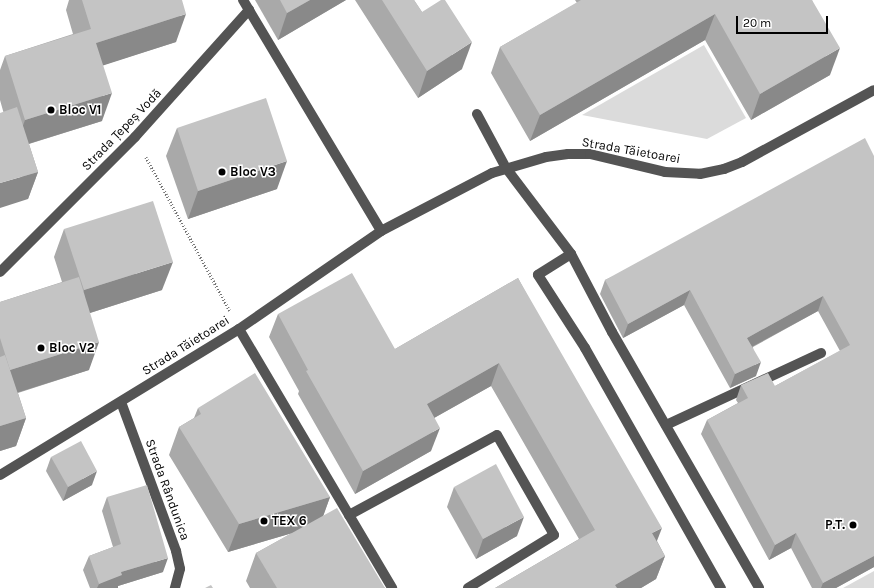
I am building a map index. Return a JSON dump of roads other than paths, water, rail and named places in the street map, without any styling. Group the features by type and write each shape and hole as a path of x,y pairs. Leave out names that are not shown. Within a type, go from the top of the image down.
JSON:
{"street":[{"path":"243,0 381,231"},
{"name":"Strada Țepeș Vodă","path":"0,272 135,137 249,10"},
{"name":"Strada Tăietoarei","path":"0,475 239,329 381,231 506,168 546,157 568,154 590,154 665,172 700,174 724,169 742,162 873,93"},
{"path":"477,114 506,168 571,254 612,332 759,588"},
{"path":"571,254 538,275 588,355 722,588"},
{"path":"239,329 392,588"},
{"path":"666,425 821,353"},
{"name":"Strada Rândunica","path":"121,402 176,551 180,570 175,588"},
{"path":"349,515 497,435 554,535 468,588"}],"place":[{"name":"Bloc V1","path":"51,110"},
{"name":"Bloc V3","path":"222,172"},
{"name":"Bloc V2","path":"41,348"},
{"name":"TEX 6","path":"264,521"},
{"name":"P.T.","path":"853,525"}]}
